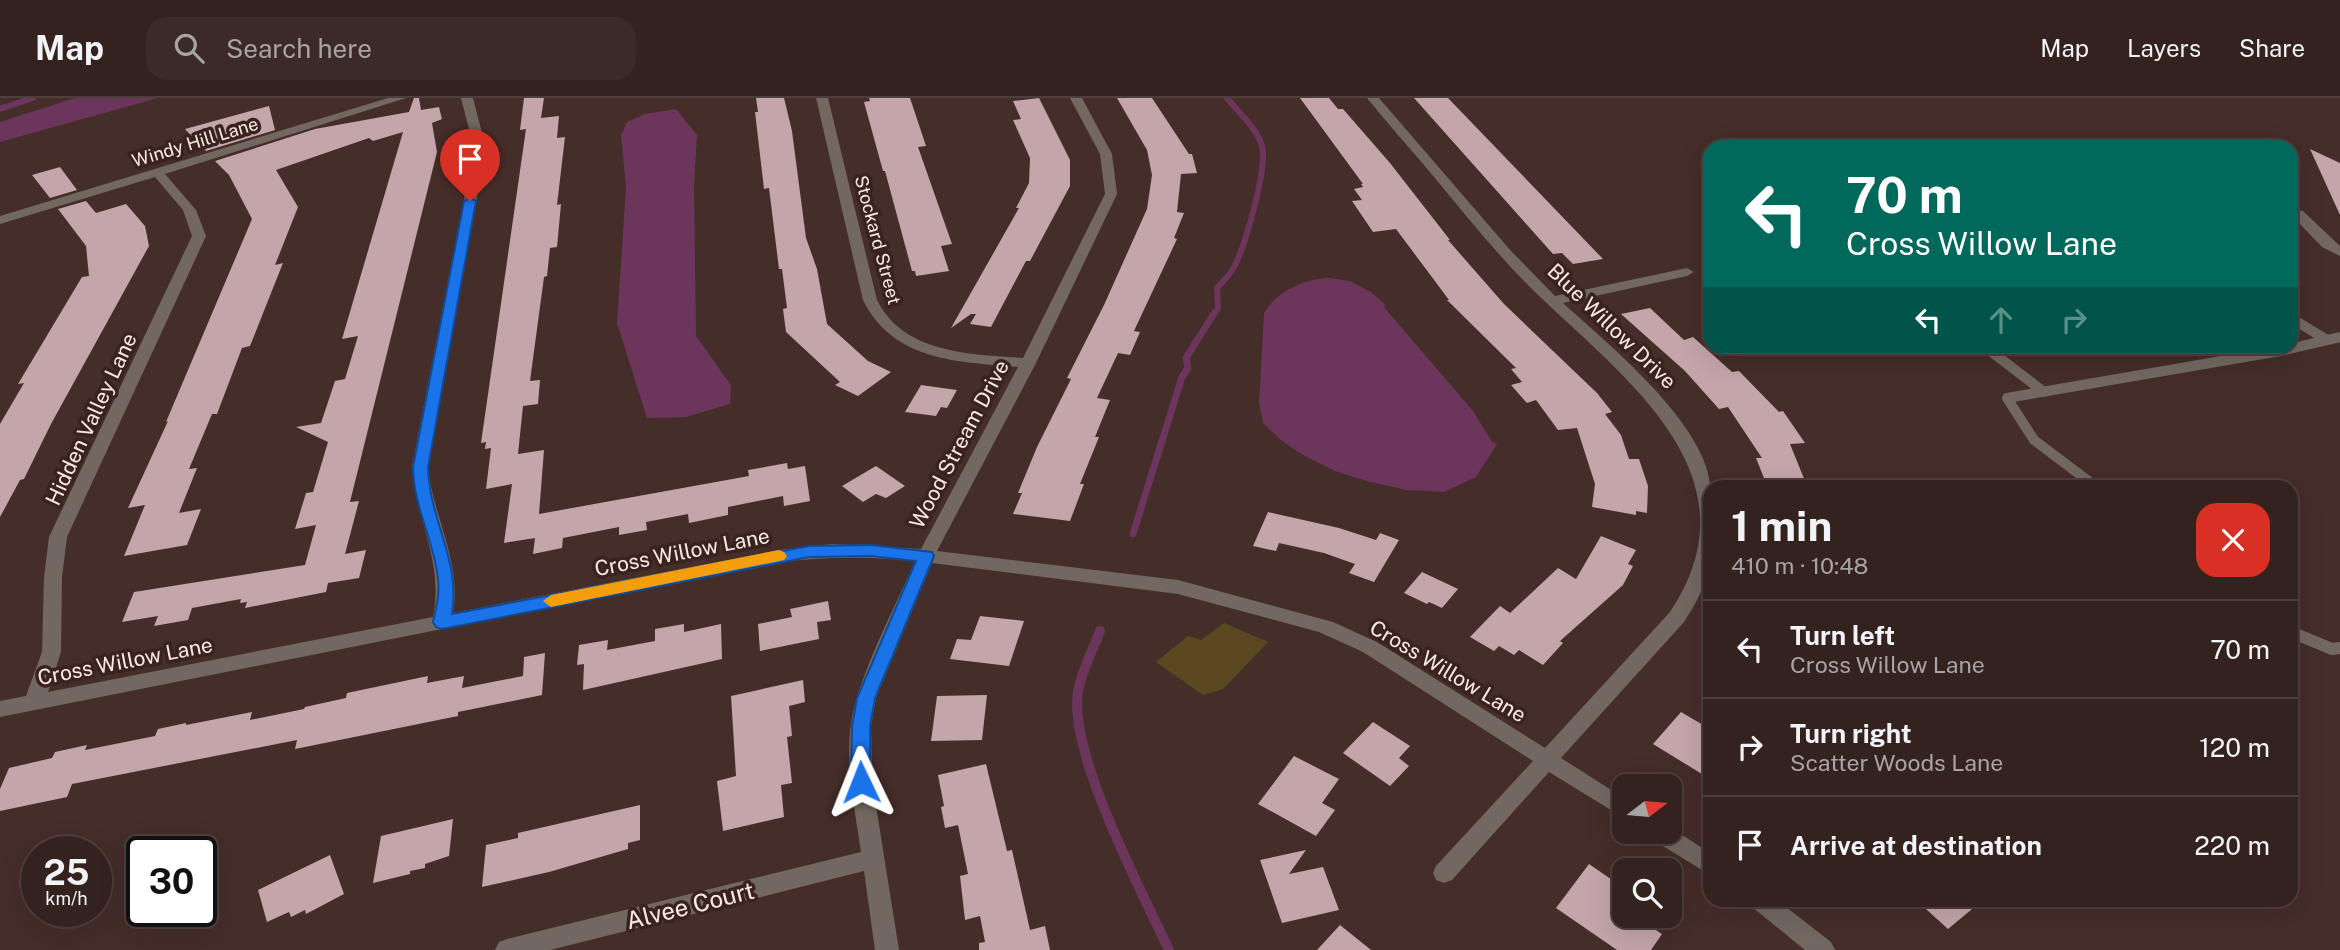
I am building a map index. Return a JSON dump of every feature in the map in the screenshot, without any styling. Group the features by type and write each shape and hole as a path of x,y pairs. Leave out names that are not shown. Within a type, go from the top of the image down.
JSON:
{"street":[{"name":"Windy Hill Lane","path":"0,220 400,98"},
{"path":"442,622 447,594 446,576 421,488 420,467 480,148 467,98"},
{"name":"Stockard Street","path":"822,98 870,300 878,317 897,334 933,351 1028,363"},
{"name":"Wood Stream Drive","path":"887,950 861,782 861,726 866,698 926,556 1028,363 1111,194 1113,178 1109,156 1076,98"},
{"name":"Blue Willow Drive","path":"1373,98 1526,275 1643,385 1676,424 1692,452 1703,482"},
{"name":"Hidden Valley Lane","path":"34,702 52,645 54,553 58,537 199,236 194,214 157,172"},
{"path":"2298,214 2326,244 2340,252"},
{"path":"1552,301 1687,272"},
{"name":"Cross Willow Lane","path":"0,709 809,552 863,550 1178,587 1300,619 1370,646 1612,801"},
{"name":"Blue Willow Drive","path":"1444,873 1677,617 1703,577"},
{"path":"1678,844 1703,860"},
{"name":"Alvee Court","path":"507,950 873,859"},
{"path":"1769,907 1823,950"}],"lane":[{"path":"2298,322 2327,340"},
{"path":"2298,347 2340,337"},
{"path":"1994,354 2044,392"},
{"path":"2087,480 2034,440 2007,398 2263,354"},
{"path":"2298,635 2332,649 2340,648"}],"shaded area":[{"path":"75,98 158,98 0,142 0,122"},
{"path":"676,109 697,135 694,186 696,336 731,385 730,404 686,417 647,418 617,323 626,188 621,135 627,122 645,114"},
{"path":"1329,278 1350,281 1371,292 1386,305 1384,307 1473,411 1492,442 1497,444 1476,477 1444,492 1407,490 1370,482 1335,471 1303,455 1282,441 1263,423 1259,403 1264,313 1276,298 1292,288"},
{"path":"1224,623 1268,642 1223,689 1203,695 1156,662 1188,636 1201,640"}],"building":[{"path":"414,98 419,98 421,110 439,107 442,119 432,123 437,152 350,502 359,501 345,554 366,550 359,578 328,583 326,592 245,608 247,602 240,603 241,599 192,608 188,620 154,626 158,616 122,622 134,592 305,565 316,525 295,529 306,493 313,492 328,442 296,427 321,423 335,381 345,379 358,336 342,339 403,132 373,141 369,138 276,170 298,207 275,265 283,263 250,346 242,348 217,414 212,414 189,469 197,468 179,513 201,509 187,545 124,556 145,505 128,508 168,421 166,422 252,219 229,175 215,161 315,129 409,112"},
{"path":"524,98 544,98 541,118 559,116 557,138 565,137 557,205 561,204 557,247 550,248 547,276 544,277 530,381 540,380 538,404 523,406 518,454 544,450 539,514 749,476 748,470 787,463 788,469 805,466 810,501 784,506 783,496 728,507 728,515 689,523 688,514 646,522 647,530 619,535 619,527 563,538 562,548 533,554 535,538 504,543 512,484 486,489 491,448 485,449 486,442 481,443 526,129 520,130"},
{"path":"756,98 784,98 792,131 806,238 817,269 827,324 868,361 891,372 858,396 835,385 840,382 786,332 783,309 787,308 782,269 779,269 769,188 764,189 755,112 758,112"},
{"path":"869,98 910,98 926,146 918,147 952,244 941,246 949,271 916,276 915,271 912,271 864,102 870,101"},
{"path":"1039,98 1070,160 1070,186 991,327 970,324 976,314 971,314 951,328 1019,208 1016,208 1029,183 1030,158 1013,120 1021,119 1013,101"},
{"path":"1117,98 1152,98 1189,154 1192,154 1197,173 1181,174 1177,212 1184,213 1174,238 1177,239 1134,331 1140,332 1130,355 1118,353 1097,398 1110,400 1095,437 1099,437 1080,484 1084,484 1070,521 1013,514 1022,493 1018,493 1037,447 1071,379 1067,378 1104,305 1147,209 1152,175 1147,150"},
{"path":"1300,98 1329,98 1338,109 1343,109 1390,163 1448,240 1504,304 1597,393 1612,412 1605,414 1621,435 1629,459 1639,459 1648,486 1647,513 1636,511 1636,515 1592,507 1595,484 1577,428 1558,430 1536,400 1527,403 1511,385 1522,382 1511,369 1516,368 1447,300 1396,229 1373,232 1352,201 1362,200 1354,189 1363,187 1363,184"},
{"path":"1414,98 1448,98 1603,259 1573,264 1562,253 1553,254"},
{"path":"269,106 275,130 206,151 185,129"},
{"path":"2310,149 2340,163 2340,215"},
{"path":"60,167 77,190 50,198 32,175"},
{"path":"86,201 96,213 126,204 145,226 149,246 51,424 24,479 20,480 0,517 0,424 24,383 18,384 82,277 89,276 86,246 58,209"},
{"path":"1650,308 1684,340 1693,337 1703,346 1703,354 1712,354 1732,372 1739,371 1779,412 1783,411 1805,443 1790,444 1805,480 1764,478 1756,458 1762,458 1728,407 1719,409 1685,371 1621,314"},
{"path":"921,385 957,390 947,408 941,407 936,416 905,412"},
{"path":"876,466 905,486 886,498 876,494 863,502 842,486"},
{"path":"1268,512 1339,528 1376,540 1380,533 1399,540 1374,582 1349,573 1355,564 1324,553 1279,543 1276,551 1253,546"},
{"path":"1601,536 1636,550 1628,564 1633,566 1623,585 1560,641 1563,643 1543,665 1519,650 1514,655 1499,646 1494,651 1470,637 1500,606 1510,613 1558,568 1576,579"},
{"path":"1422,572 1458,589 1442,608 1404,593"},
{"path":"828,601 831,620 817,622 819,639 760,651 758,624 792,617 790,609"},
{"path":"980,616 1024,621 1009,666 950,659 957,639 971,640"},
{"path":"684,624 684,632 721,624 722,659 583,690 584,664 577,665 579,645 608,640 607,650 655,641 655,629"},
{"path":"545,653 542,695 458,712 458,716 295,749 297,740 72,784 67,797 0,811 0,789 9,768 52,758 55,752 87,745 85,750 155,736 158,729 186,723 252,712 250,720 304,709 346,698 347,693 428,676 427,683 464,676 462,688 523,676 524,657"},
{"path":"803,680 805,702 789,706 792,736 787,737 792,783 781,785 784,817 723,831 717,781 736,776 731,696"},
{"path":"987,695 982,740 931,741 937,696"},
{"path":"1681,712 1703,725 1703,775 1653,744"},
{"path":"1373,722 1410,746 1399,758 1409,766 1390,786 1343,753"},
{"path":"1294,756 1339,779 1322,803 1335,810 1316,836 1258,804"},
{"path":"986,764 1007,851 1012,850 1030,930 1045,926 1050,950 979,950 979,943 985,942 980,916 965,920 960,876 968,874 958,825 945,828 938,775"},
{"path":"640,805 640,840 628,843 628,849 549,872 482,887 486,845 518,838 518,833"},
{"path":"453,819 449,856 425,864 425,868 410,871 410,874 373,883 381,836"},
{"path":"1306,850 1289,874 1323,867 1339,910 1282,923 1260,860"},
{"path":"330,855 344,894 306,914 305,910 291,917 289,912 267,922 258,890"},
{"path":"1589,864 1612,880 1612,928 1653,928 1662,934 1651,950 1617,950 1556,908"},
{"path":"1924,907 1975,907 1948,929"},
{"path":"1340,925 1371,950 1317,950"}],"waterway":[{"path":"0,109 33,98"},
{"path":"1212,317 1218,308 1217,288 1232,270 1244,243 1262,171 1262,146 1256,133 1227,98"},
{"path":"1133,534 1182,377 1188,368 1186,358 1213,315"},
{"path":"1100,631 1084,669 1078,692 1078,718 1084,749 1110,822 1169,950"}],"slow traffic":[{"path":"551,601 779,556"}],"route":[{"path":"470,201 420,467 421,488 446,576 447,594 442,622 809,552 871,551 926,556 866,698 859,755 861,782"}]}
